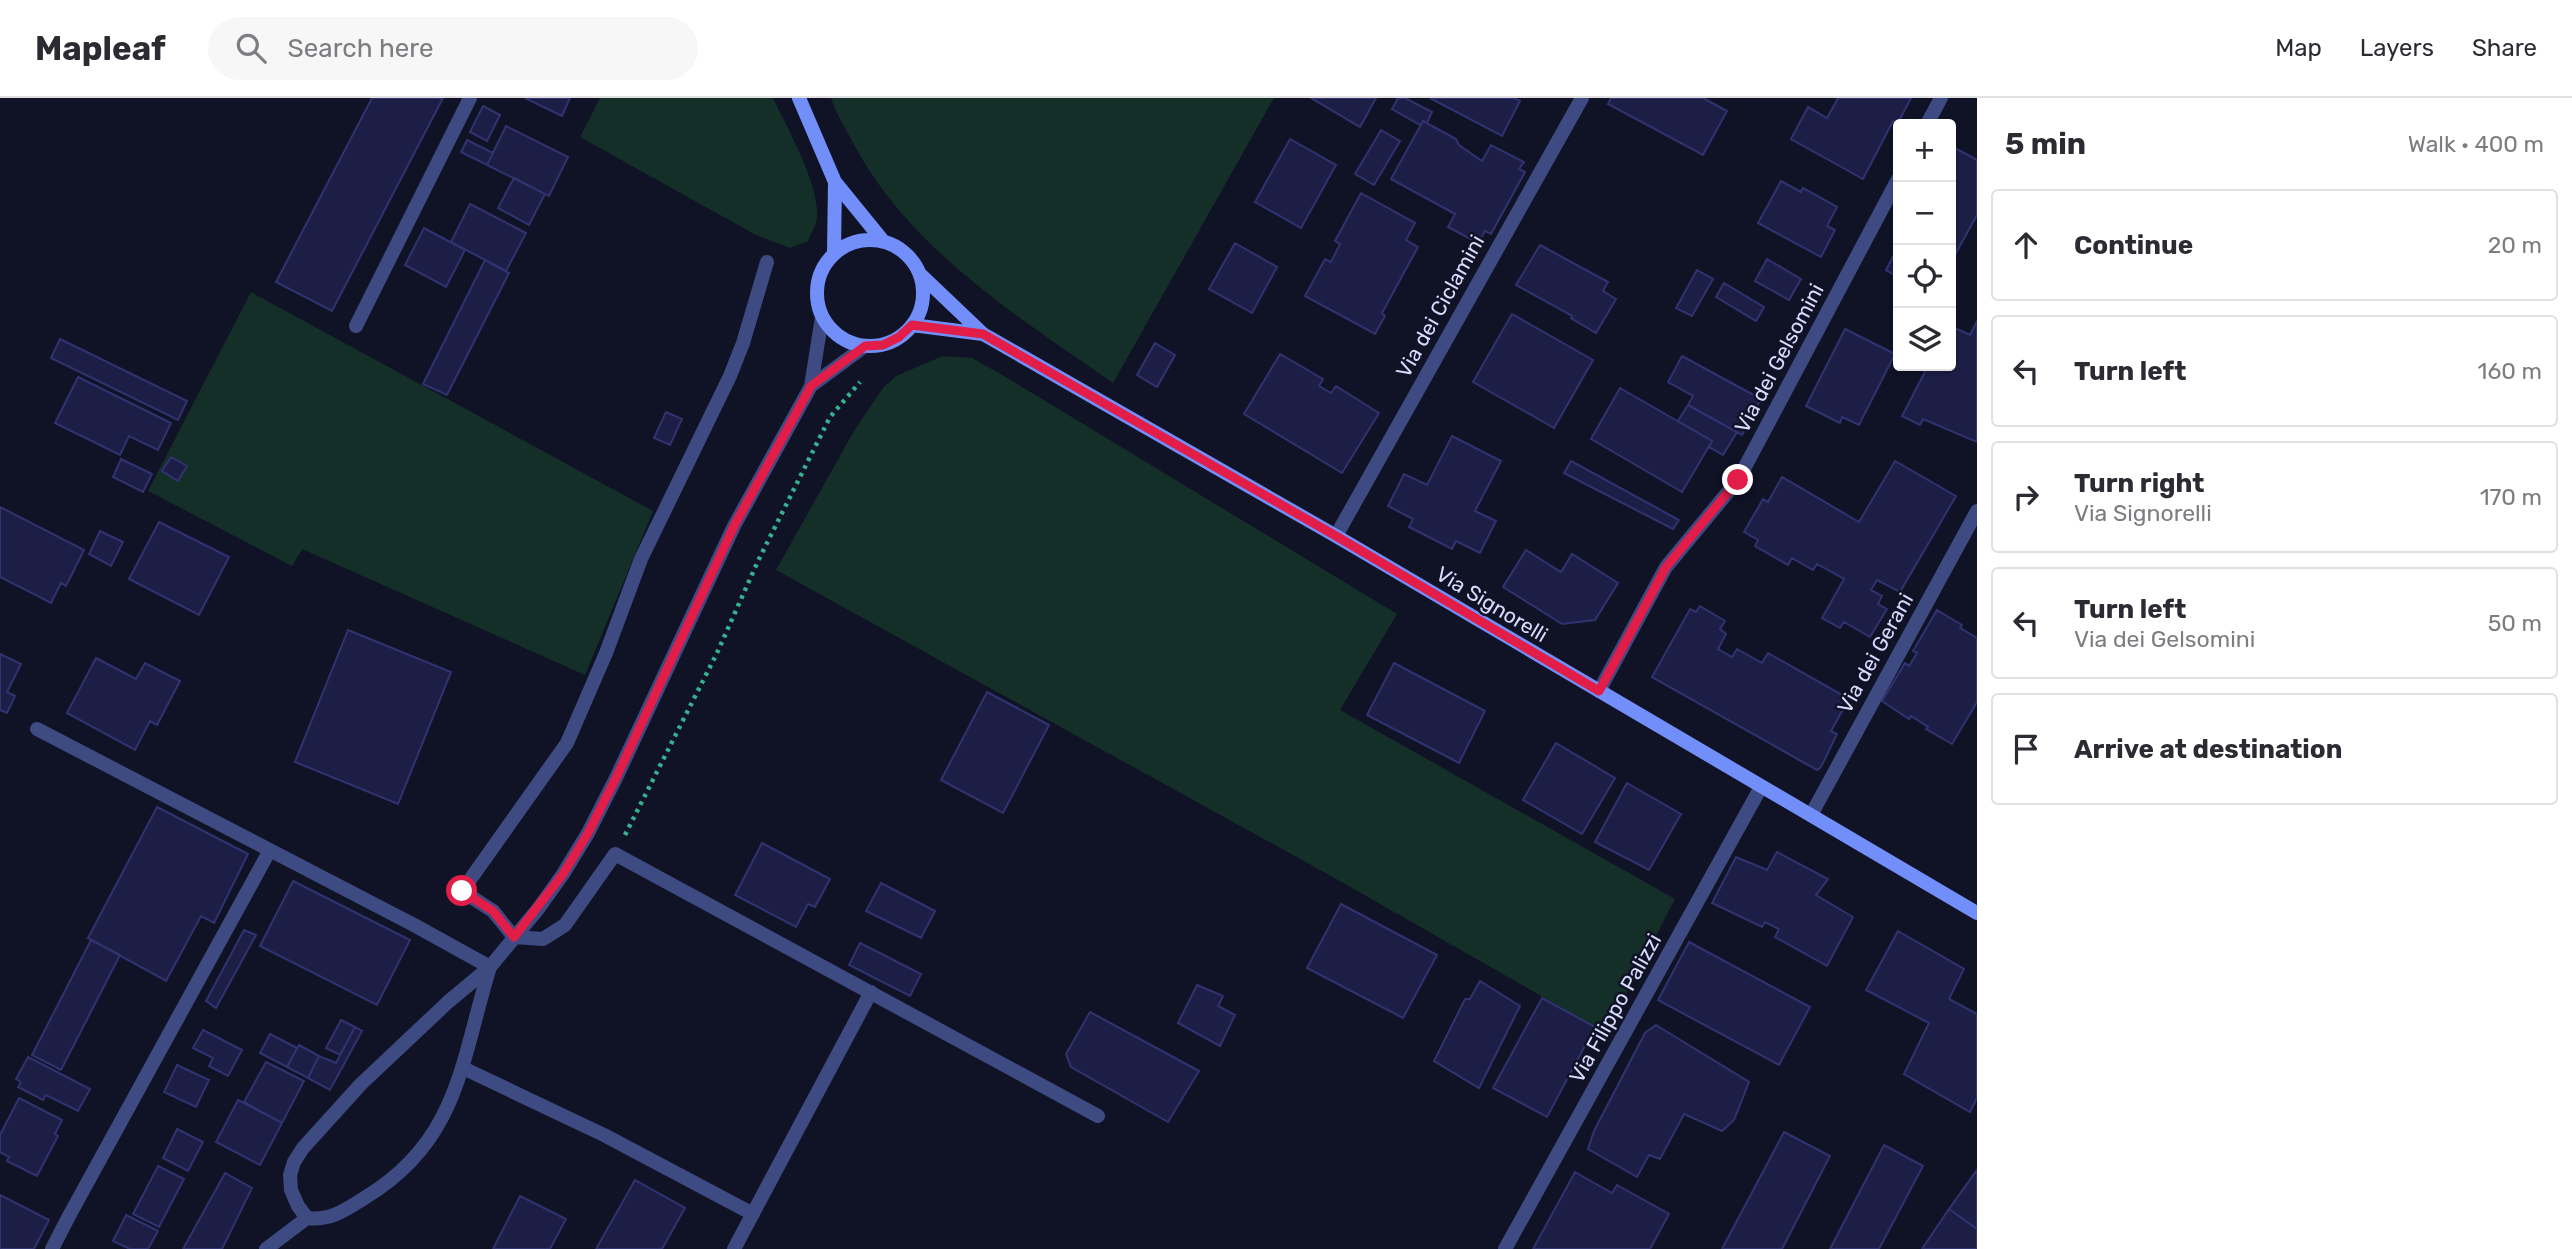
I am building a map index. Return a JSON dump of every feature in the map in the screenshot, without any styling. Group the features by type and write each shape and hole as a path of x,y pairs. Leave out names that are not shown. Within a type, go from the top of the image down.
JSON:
{"street":[{"path":"356,326 470,98"},
{"path":"799,98 835,183 883,241"},
{"name":"Via dei Ciclamini","path":"1336,536 1582,98"},
{"path":"1930,119 1941,98"},
{"name":"Via dei Gelsomini","path":"1599,691 1666,567 1738,480 1896,182"},
{"path":"834,252 835,183"},
{"path":"866,239 883,241 899,248 912,260 920,275 924,292 920,310 912,325 899,337 883,345 865,346 848,341 833,331 822,317 816,300 817,282 822,266 834,252 849,243 866,239"},
{"path":"767,262 743,343 730,376 641,559 580,716 566,743 458,889 493,911 514,937 543,939 565,925 615,854 1098,1116"},
{"name":"Via Signorelli","path":"920,275 983,334 1336,536 1977,913"},
{"path":"490,967 450,1106 412,1163 376,1192 339,1214 318,1219 307,1217 298,1206 291,1190 290,1175 303,1148 361,1084 448,1002 490,967 563,874 588,833 734,526 811,386 822,317"},
{"name":"Via Signorelli","path":"912,325 983,334"},
{"path":"811,386 865,346"},
{"name":"Via dei Gerani","path":"1811,815 1977,511"},
{"path":"37,729 490,967"},
{"name":"Via Filippo Palizzi","path":"1505,1249 1761,787"},
{"path":"52,1249 270,850"},
{"path":"734,1249 871,992"},
{"path":"463,1068 604,1135 753,1214"},
{"path":"266,1249 307,1217"}],"path":[{"path":"615,854 718,653 758,561 830,417 860,382"}],"green space":[{"path":"600,98 773,98 813,188 817,219 808,241 790,248 756,235 580,137"},
{"path":"831,98 1274,98 1113,383 1001,304 932,245 901,212 873,176"},
{"path":"251,292 653,511 585,675 302,549 292,566 148,491"},
{"path":"943,356 972,358 1004,376 1397,614 1340,710 1675,899 1606,1033 1331,876 776,570 854,431 883,388 896,376"}],"building":[{"path":"372,98 443,98 332,311 276,282"},
{"path":"525,98 570,98 562,116"},
{"path":"1311,98 1376,98 1360,127"},
{"path":"1398,98 1405,98 1432,112 1427,123 1423,121 1420,125 1392,109"},
{"path":"1430,98 1514,98 1520,101 1502,136"},
{"path":"1611,98 1703,98 1727,111 1703,155 1608,104"},
{"path":"1838,98 1911,98 1900,119 1893,119 1863,179 1791,139 1808,107 1827,118"},
{"path":"483,106 500,115 487,141 470,132"},
{"path":"1423,121 1456,139 1459,145 1482,161 1491,145 1524,162 1519,169 1525,172 1491,234 1485,231 1478,243 1448,227 1455,214 1391,179"},
{"path":"506,126 568,157 549,196 487,165"},
{"path":"1381,130 1400,141 1374,185 1355,174"},
{"path":"1290,139 1336,165 1301,228 1255,202"},
{"path":"467,140 493,153 487,165 461,152"},
{"path":"1956,149 1977,160 1977,215 1956,253"},
{"path":"514,178 545,194 529,225 498,208"},
{"path":"1781,181 1801,192 1803,188 1837,207 1827,226 1835,230 1821,257 1758,223"},
{"path":"1361,193 1415,223 1406,240 1418,247 1382,313 1385,316 1375,334 1305,296 1325,259 1331,262 1340,244 1335,241"},
{"path":"470,204 526,233 506,271 451,242"},
{"path":"424,228 465,250 446,287 405,265"},
{"path":"1235,243 1277,267 1252,313 1209,289"},
{"path":"1540,245 1608,282 1603,291 1616,299 1596,333 1571,318 1572,316 1516,285"},
{"path":"1893,257 1893,274 1886,270"},
{"path":"1767,259 1801,279 1789,300 1755,281"},
{"path":"485,260 509,273 447,395 423,384"},
{"path":"1697,270 1713,279 1692,316 1676,308"},
{"path":"1724,283 1764,307 1756,321 1716,297"},
{"path":"1512,314 1593,360 1554,428 1473,382"},
{"path":"1977,321 1977,442 1923,419 1920,425 1902,416 1925,371 1956,371 1956,328 1970,335"},
{"path":"1845,329 1893,353 1893,358 1859,425 1842,417 1840,423 1806,406"},
{"path":"60,339 187,401 178,420 51,358"},
{"path":"1155,343 1175,355 1157,387 1137,375"},
{"path":"1280,354 1323,379 1319,386 1331,393 1336,386 1379,413 1342,473 1244,414"},
{"path":"1682,356 1761,399 1742,435 1688,405 1693,396 1668,382"},
{"path":"78,377 171,423 158,450 129,436 120,455 55,423"},
{"path":"1620,388 1712,441 1682,492 1591,439"},
{"path":"1688,405 1737,432 1723,455 1709,447 1712,441 1678,421"},
{"path":"666,412 682,419 670,445 654,438"},
{"path":"1452,436 1501,461 1475,511 1496,521 1480,553 1456,541 1452,549 1409,527 1413,519 1388,506 1404,474 1427,485"},
{"path":"171,457 187,466 178,481 162,471"},
{"path":"121,459 152,474 143,492 113,477"},
{"path":"1571,461 1679,520 1673,529 1564,473"},
{"path":"1895,461 1956,496 1900,592 1877,580 1871,590 1882,596 1878,604 1887,609 1870,637 1844,622 1840,628 1822,618 1844,579 1817,564 1813,570 1792,558 1788,565 1755,546 1758,540 1744,532 1763,499 1768,502 1782,477 1859,522"},
{"path":"0,507 84,550 66,586 61,583 51,603 0,577"},
{"path":"159,522 229,557 199,615 129,579"},
{"path":"100,531 123,542 111,566 89,554"},
{"path":"1526,550 1561,572 1572,554 1618,583 1595,620 1562,624 1503,587"},
{"path":"1700,606 1725,621 1720,629 1726,634 1718,649 1732,657 1737,649 1762,663 1768,653 1849,699 1831,731 1837,734 1817,770 1652,677 1690,609 1696,612"},
{"path":"1937,610 1977,638 1977,702 1952,744 1926,729 1928,727 1911,716 1909,719 1882,701 1905,663 1909,666 1917,653 1913,651"},
{"path":"348,630 451,672 398,804 295,762"},
{"path":"0,654 21,664 7,692 15,696 7,713 0,710"},
{"path":"96,658 136,679 145,663 180,681 157,725 150,721 135,750 67,713"},
{"path":"1394,663 1485,711 1459,763 1367,715"},
{"path":"987,692 1049,725 1003,813 941,780"},
{"path":"1556,743 1615,778 1582,834 1523,800"},
{"path":"1627,783 1681,814 1649,870 1595,842"},
{"path":"157,807 248,854 214,923 201,916 166,981 88,938"},
{"path":"762,843 830,879 815,907 808,904 796,927 735,895"},
{"path":"1777,852 1828,879 1816,895 1853,917 1827,966 1775,937 1779,929 1765,922 1762,927 1712,903 1736,857 1767,870"},
{"path":"293,881 410,940 377,1005 260,946"},
{"path":"881,883 935,911 921,938 866,911"},
{"path":"1341,904 1437,955 1403,1018 1307,968"},
{"path":"244,930 256,935 216,1008 206,1001"},
{"path":"1898,931 1964,969 1949,999 1977,1014 1977,1098 1970,1112 1904,1074 1929,1023 1866,990"},
{"path":"91,940 120,955 61,1070 32,1055"},
{"path":"1689,942 1810,1007 1779,1065 1658,1000"},
{"path":"860,943 921,974 910,996 849,965"},
{"path":"1480,981 1520,1006 1479,1088 1434,1061 1465,999 1470,999"},
{"path":"1197,985 1223,996 1218,1006 1235,1015 1220,1046 1178,1023"},
{"path":"1542,998 1595,1027 1547,1117 1493,1088"},
{"path":"1090,1012 1199,1071 1168,1122 1071,1067 1066,1054"},
{"path":"341,1020 355,1027 340,1055 326,1048"},
{"path":"1656,1025 1749,1082 1734,1120 1722,1131 1684,1114 1660,1159 1649,1155 1637,1177 1588,1149 1594,1131 1645,1033"},
{"path":"355,1027 362,1031 330,1090 308,1078 319,1056 336,1063"},
{"path":"203,1030 242,1050 228,1076 209,1066 213,1058 193,1048"},
{"path":"270,1034 297,1048 287,1067 260,1053"},
{"path":"299,1045 319,1056 308,1078 287,1067"},
{"path":"28,1057 90,1089 78,1111 46,1095 43,1100 18,1087 21,1082 16,1079"},
{"path":"266,1062 304,1081 282,1123 244,1102"},
{"path":"177,1065 209,1080 196,1107 164,1092"},
{"path":"19,1098 62,1120 55,1134 58,1136 37,1176 7,1161 9,1157 0,1152 0,1135"},
{"path":"238,1100 282,1123 260,1165 216,1142"},
{"path":"177,1129 203,1142 188,1171 163,1158"},
{"path":"1784,1132 1830,1156 1782,1249 1722,1249"},
{"path":"1884,1145 1923,1166 1879,1249 1830,1249"},
{"path":"158,1166 184,1179 159,1227 133,1214"},
{"path":"1977,1170 1977,1229 1949,1209"},
{"path":"1575,1172 1612,1193 1617,1185 1669,1214 1650,1249 1533,1249"},
{"path":"225,1173 252,1188 222,1249 183,1249"},
{"path":"635,1180 685,1208 662,1249 596,1249"},
{"path":"0,1195 49,1220 34,1249 0,1249"},
{"path":"520,1196 566,1219 550,1249 493,1249"},
{"path":"1949,1209 1977,1229 1977,1249 1922,1249"},
{"path":"126,1215 158,1231 148,1249 130,1249 113,1241"}],"route":[{"path":"462,891 493,911 514,937 538,909 588,833 734,526 811,386 865,346 883,345 899,337 912,325 983,334 1336,536 1599,691 1666,567 1738,480"}]}
